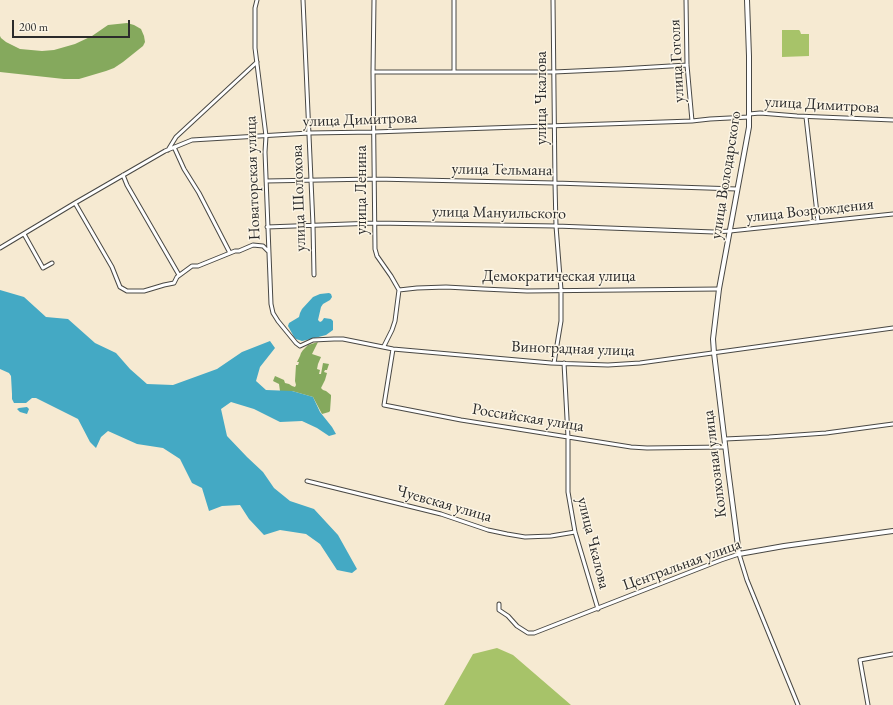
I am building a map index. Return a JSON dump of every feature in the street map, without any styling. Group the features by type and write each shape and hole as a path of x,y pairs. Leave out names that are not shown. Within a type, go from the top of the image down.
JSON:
{"street":[{"name":"Новаторская улица","path":"257,0 255,11 255,48 266,136 265,152 271,304 273,313 278,321 300,346"},
{"name":"улица Шолохова","path":"303,0 314,275"},
{"name":"улица Ленина","path":"374,0 373,72 375,249 377,256 399,290"},
{"path":"454,0 454,72"},
{"name":"улица Чкалова","path":"553,0 556,226 561,290 561,321 554,363"},
{"name":"улица Гоголя","path":"686,0 687,65 692,122"},
{"name":"улица Володарского","path":"714,353 714,329 719,289 750,116 747,0"},
{"path":"168,150 176,137 257,62"},
{"path":"373,72 554,72 687,65"},
{"name":"улица Димитрова","path":"0,248 123,175 168,150 192,140 309,133 692,122 750,116 760,113 806,117 893,120"},
{"path":"806,117 818,222"},
{"path":"174,147 184,170 199,193 230,253"},
{"path":"123,175 127,185 179,275"},
{"name":"улица Тельмана","path":"266,181 374,179 737,189"},
{"path":"75,203 112,267 120,287 127,291 144,291 174,283 177,276 192,266 198,266 253,245 263,246 268,251"},
{"name":"улица Возрождения","path":"730,231 893,214"},
{"name":"улица Мануильского","path":"268,227 374,223 556,226 714,232 730,231"},
{"path":"24,234 43,268 52,263"},
{"name":"Демократическая улица","path":"399,290 446,287 520,290 719,289"},
{"path":"384,346 395,321 399,290"},
{"name":"Виноградная улица","path":"300,346 313,340 343,339 393,348 554,363 608,365 640,363 893,328"},
{"name":"Российская улица","path":"393,348 384,405 461,420 631,447 725,447"},
{"name":"Колхозная улица","path":"714,353 739,554 747,580 798,705"},
{"name":"улица Чкалова","path":"564,363 568,437 568,492 574,532 598,609"},
{"path":"725,439 768,438 826,433 893,424"},
{"name":"Чуевская улица","path":"307,481 441,514 488,530 507,534 525,537 551,536 574,532"},
{"name":"Центральная улица","path":"499,604 499,610 508,616 517,626 531,634 739,554 784,546 893,531"},
{"path":"868,705 860,660 893,654"}],"green space":[{"path":"127,23 141,29 145,42 143,46 114,68 79,79 64,79 0,72 0,36 6,42 20,49 42,51 54,50 75,44 92,36 108,25"},
{"path":"782,30 799,30 801,34 809,34 809,56 782,57"},
{"path":"318,342 312,354 321,357 317,369 320,370 319,374 321,374 323,363 329,364 327,370 324,372 327,373 321,388 331,395 330,411 322,414 313,397 292,391 280,391 279,384 273,381 275,376 284,380 285,383 295,387 296,365 298,365 299,362 297,362 301,353 308,345"},
{"path":"497,648 513,655 571,705 444,705 473,654"}],"water":[{"path":"0,290 24,297 46,317 68,319 95,343 116,353 130,369 147,384 173,385 217,369 242,352 270,341 275,348 260,367 256,381 266,390 292,391 313,397 320,412 336,434 329,436 302,421 280,422 254,409 231,402 221,409 227,436 263,472 274,488 290,501 314,509 338,535 357,569 352,573 337,570 320,544 306,534 280,530 264,535 249,519 240,505 222,506 209,511 202,488 192,483 180,459 163,448 137,444 108,431 101,437 96,448 90,442 78,419 36,398 32,398 26,403 14,403 12,399 11,376 9,373 0,369"},
{"path":"329,293 332,297 321,307 318,320 320,322 324,318 331,319 333,321 333,330 326,335 311,339 302,341 296,339 288,326 289,323 299,317 302,309 313,297 320,294"},
{"path":"27,407 29,409 27,414 20,412 17,409 19,408"}]}
